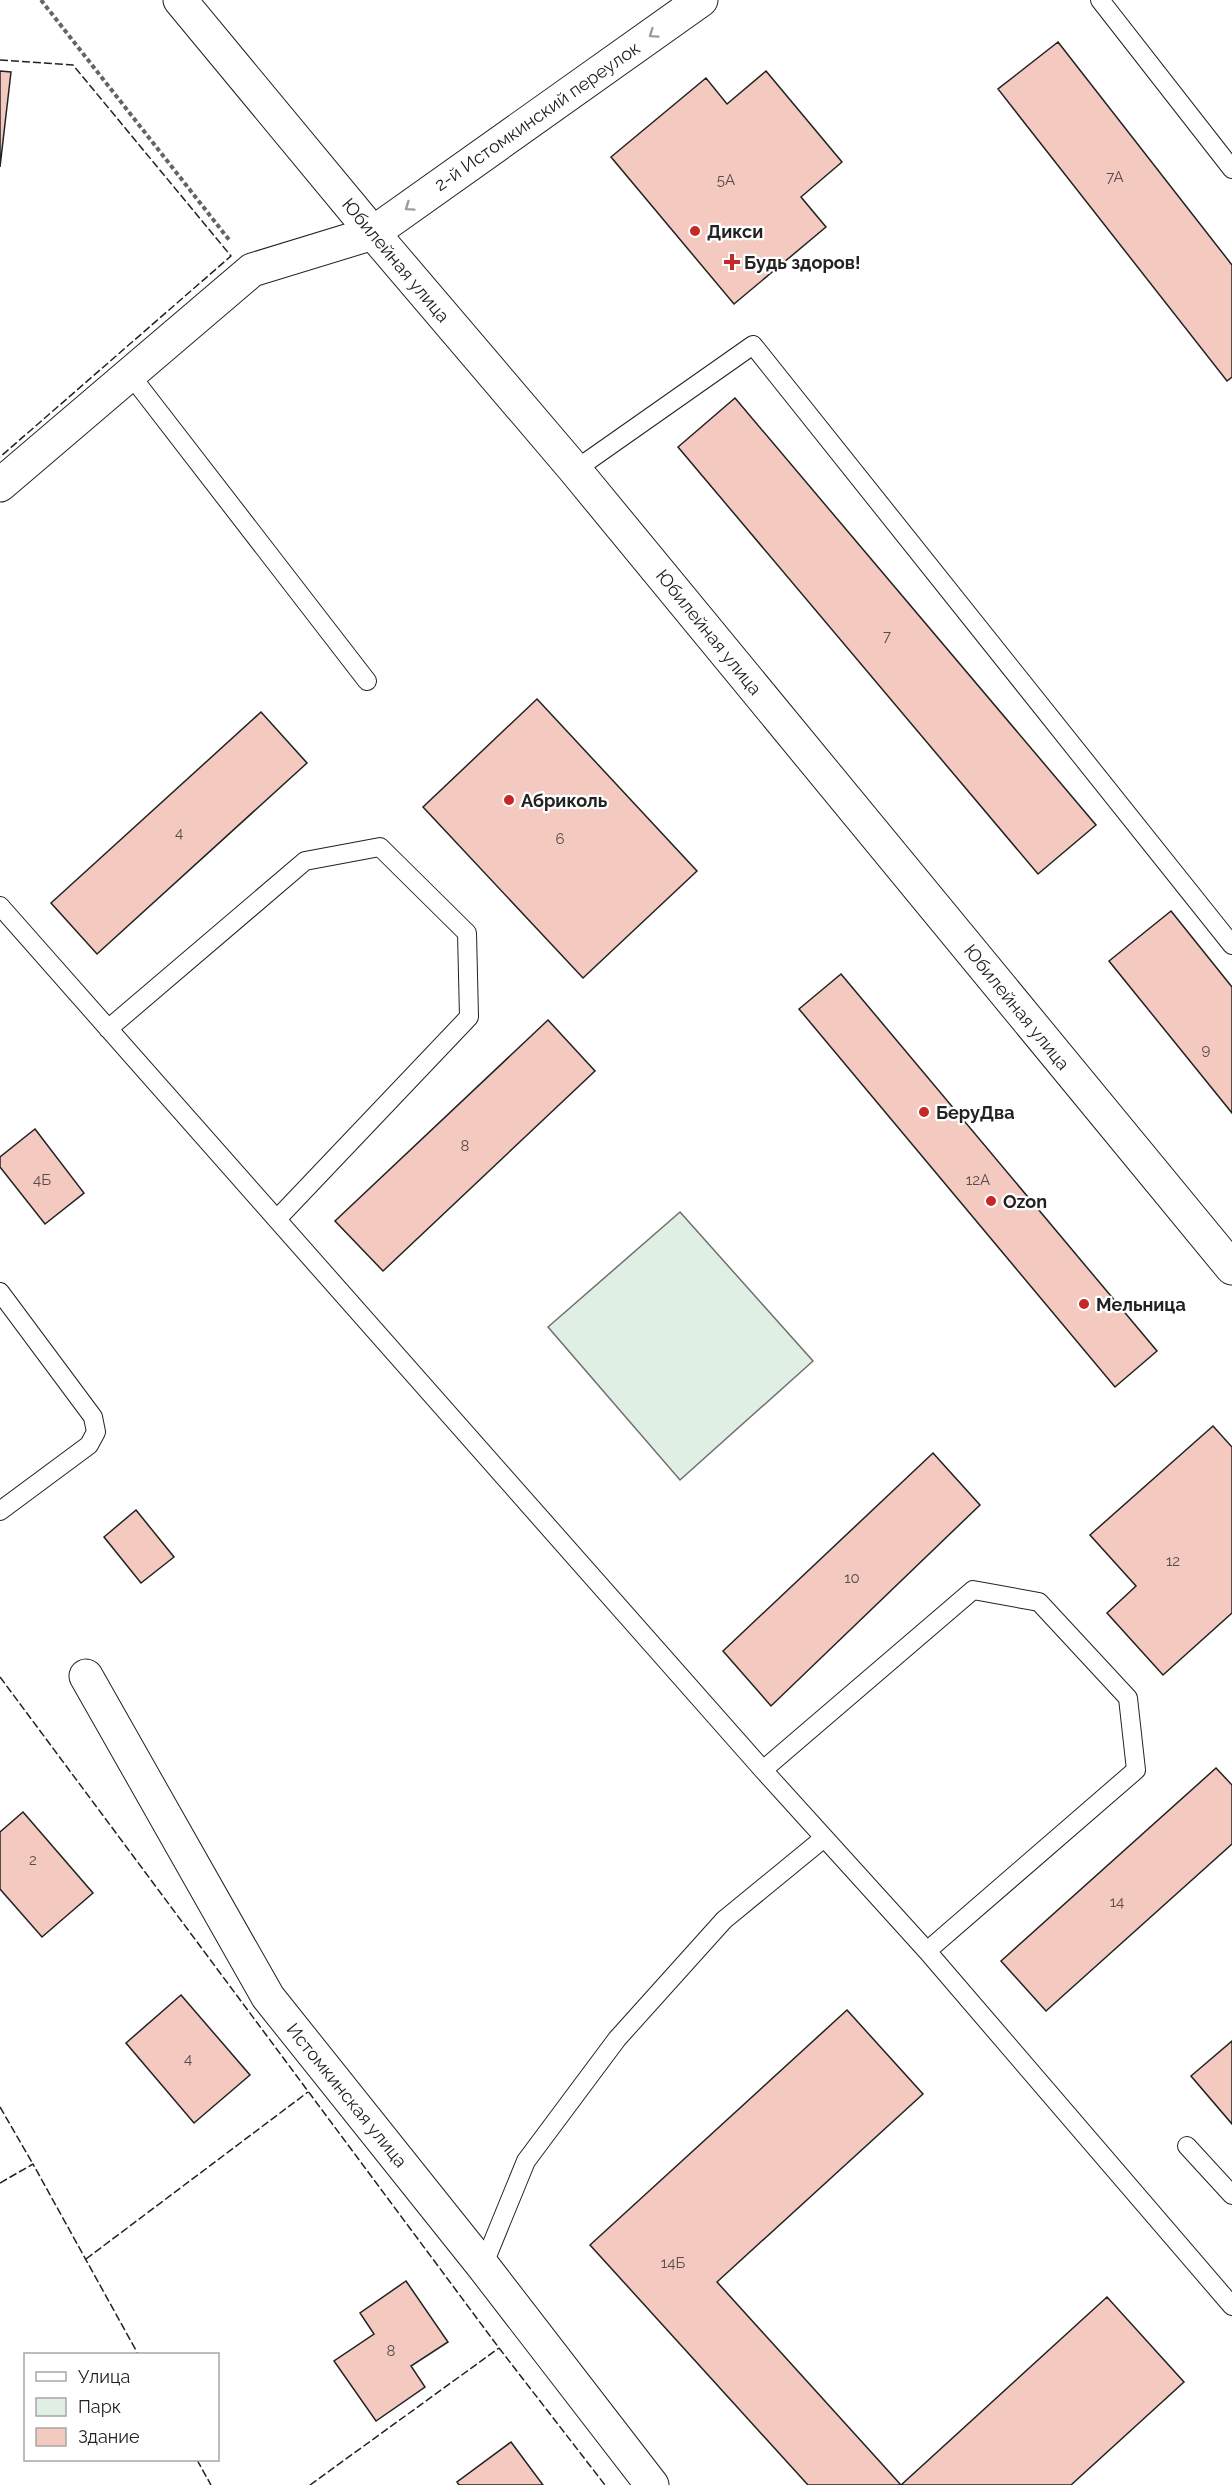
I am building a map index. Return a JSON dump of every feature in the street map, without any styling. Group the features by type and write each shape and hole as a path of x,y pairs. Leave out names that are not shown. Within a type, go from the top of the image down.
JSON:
{"street":[{"name":"Юбилейная улица","path":"180,0 373,233 575,470 1232,1268"},
{"name":"2-й Истомкинский переулок","path":"252,270 373,233 701,0"},
{"path":"0,485 252,270"},
{"name":"Истомкинская улица","path":"86,1676 268,1997 483,2266 652,2485"}],"lane":[{"path":"1100,0 1232,169"},
{"path":"575,470 753,345 1232,945"},
{"path":"129,373 367,681"},
{"path":"108,1029 305,861 380,847 467,933 469,1017 277,1219"},
{"path":"0,906 927,1952 1232,2306"},
{"path":"0,1292 93,1417 96,1432 89,1445 0,1511"},
{"path":"764,1770 973,1590 1039,1602 1128,1698 1136,1770 927,1952"},
{"path":"483,2266 526,2161 617,2039 724,1920 824,1838"},
{"path":"1187,2146 1232,2195"}],"path":[{"path":"41,0 252,270"}],"green space":[{"path":"680,1212 813,1361 680,1480 548,1327"}],"building":[{"path":"1058,42 1232,265 1232,377 1227,381 998,89"},
{"path":"0,71 11,72 0,167"},
{"path":"766,71 842,162 801,197 826,227 734,304 611,157 706,78 727,104"},
{"path":"735,398 1096,825 1038,874 678,447"},
{"path":"537,699 697,871 583,978 423,807"},
{"path":"261,712 307,763 97,954 51,903"},
{"path":"1171,911 1232,987 1232,1113 1109,961"},
{"path":"841,974 1157,1351 1115,1387 799,1009"},
{"path":"548,1020 595,1071 383,1271 335,1221"},
{"path":"35,1129 84,1193 45,1224 0,1167 0,1157"},
{"path":"1213,1426 1232,1447 1232,1613 1163,1675 1107,1613 1136,1586 1090,1535"},
{"path":"933,1453 980,1505 771,1706 723,1651"},
{"path":"136,1510 174,1557 141,1583 104,1537"},
{"path":"1216,1768 1232,1785 1232,1844 1046,2011 1001,1961"},
{"path":"23,1812 93,1893 42,1937 0,1889 0,1832"},
{"path":"181,1995 250,2075 194,2123 126,2043"},
{"path":"847,2010 923,2094 717,2282 901,2485 808,2485 590,2245"},
{"path":"1232,2041 1232,2124 1191,2076"},
{"path":"406,2281 448,2342 411,2366 425,2387 376,2421 334,2361 374,2334 360,2313"},
{"path":"1107,2297 1184,2382 1071,2485 901,2485"},
{"path":"511,2442 543,2485 459,2485 457,2482"}],"fence":[{"path":"0,60 73,65 231,256 0,457"},
{"path":"0,1677 499,2348 605,2485"},
{"path":"86,2259 308,2092"},
{"path":"0,2107 33,2164"},
{"path":"0,2183 33,2164 137,2353"},
{"path":"310,2485 499,2348"},
{"path":"198,2461 211,2485"}],"place":[{"name":"Дикси","path":"695,231"},
{"name":"Будь здоров!","path":"732,262"},
{"name":"Абриколь","path":"509,800"},
{"name":"БеруДва","path":"924,1112"},
{"name":"Ozon","path":"991,1201"},
{"name":"Мельница","path":"1084,1304"}]}
